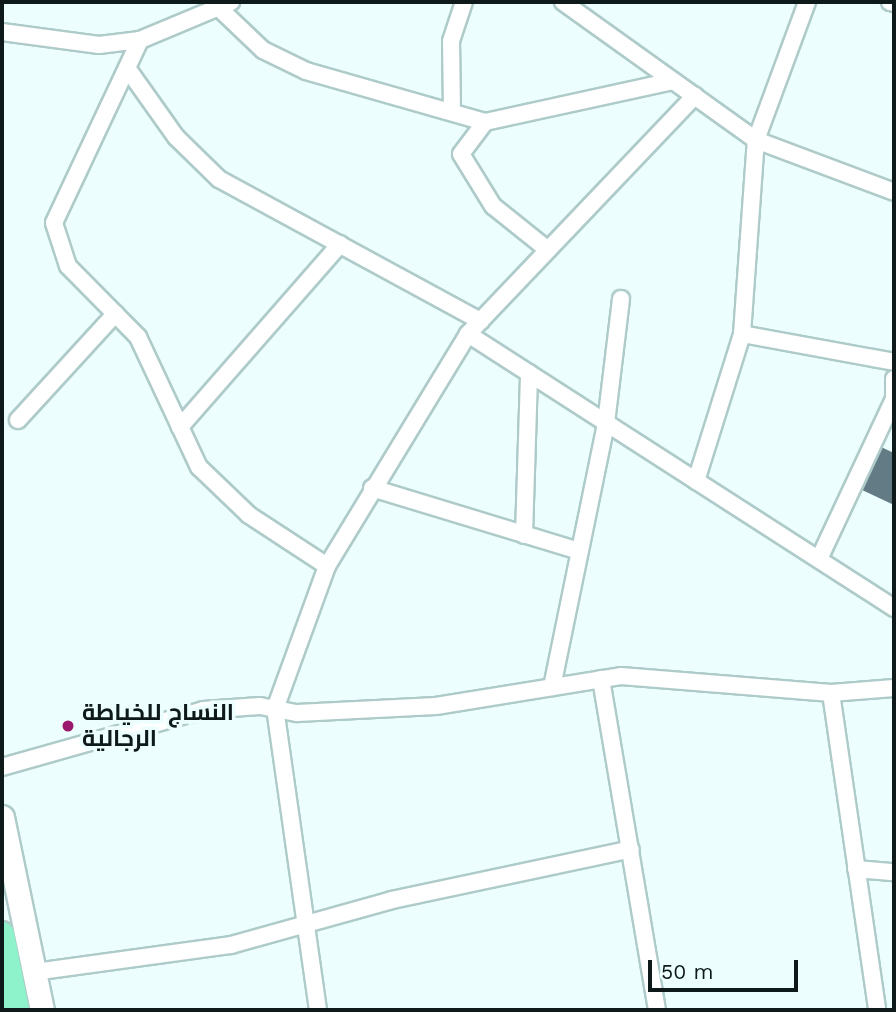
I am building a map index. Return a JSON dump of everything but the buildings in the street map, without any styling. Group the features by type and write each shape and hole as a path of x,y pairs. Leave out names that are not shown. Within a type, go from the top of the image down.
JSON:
{"main road":[{"path":"2,817 42,1010"},
{"path":"2,934 17,1010"}],"street":[{"path":"452,111 451,41 464,2"},
{"path":"563,2 757,140 894,192"},
{"path":"696,481 742,334 757,140 807,2"},
{"path":"2,32 99,45 140,40 226,6 263,50 306,71 485,122 673,80"},
{"path":"140,40 54,223 68,266 138,337 180,427 209,477 250,515 327,566"},
{"path":"127,68 176,137 219,179 481,321"},
{"path":"318,1010 275,709 327,566 468,334 695,96"},
{"path":"485,122 461,154 493,206 548,250"},
{"path":"180,427 340,244"},
{"path":"552,687 606,423 621,299"},
{"path":"18,420 115,314"},
{"path":"468,334 894,608"},
{"path":"742,334 894,362"},
{"path":"524,535 529,373"},
{"path":"818,559 894,399 894,379"},
{"path":"372,488 580,551"},
{"path":"601,679 657,1010"},
{"path":"2,767 203,710 436,706 601,679 831,693 894,688"},
{"path":"831,693 877,1010"},
{"path":"34,972 231,945 306,924 631,849"},
{"path":"856,869 894,872"}],"place":[{"name":"النساج للخياطة الرجالية","path":"68,726"}]}
